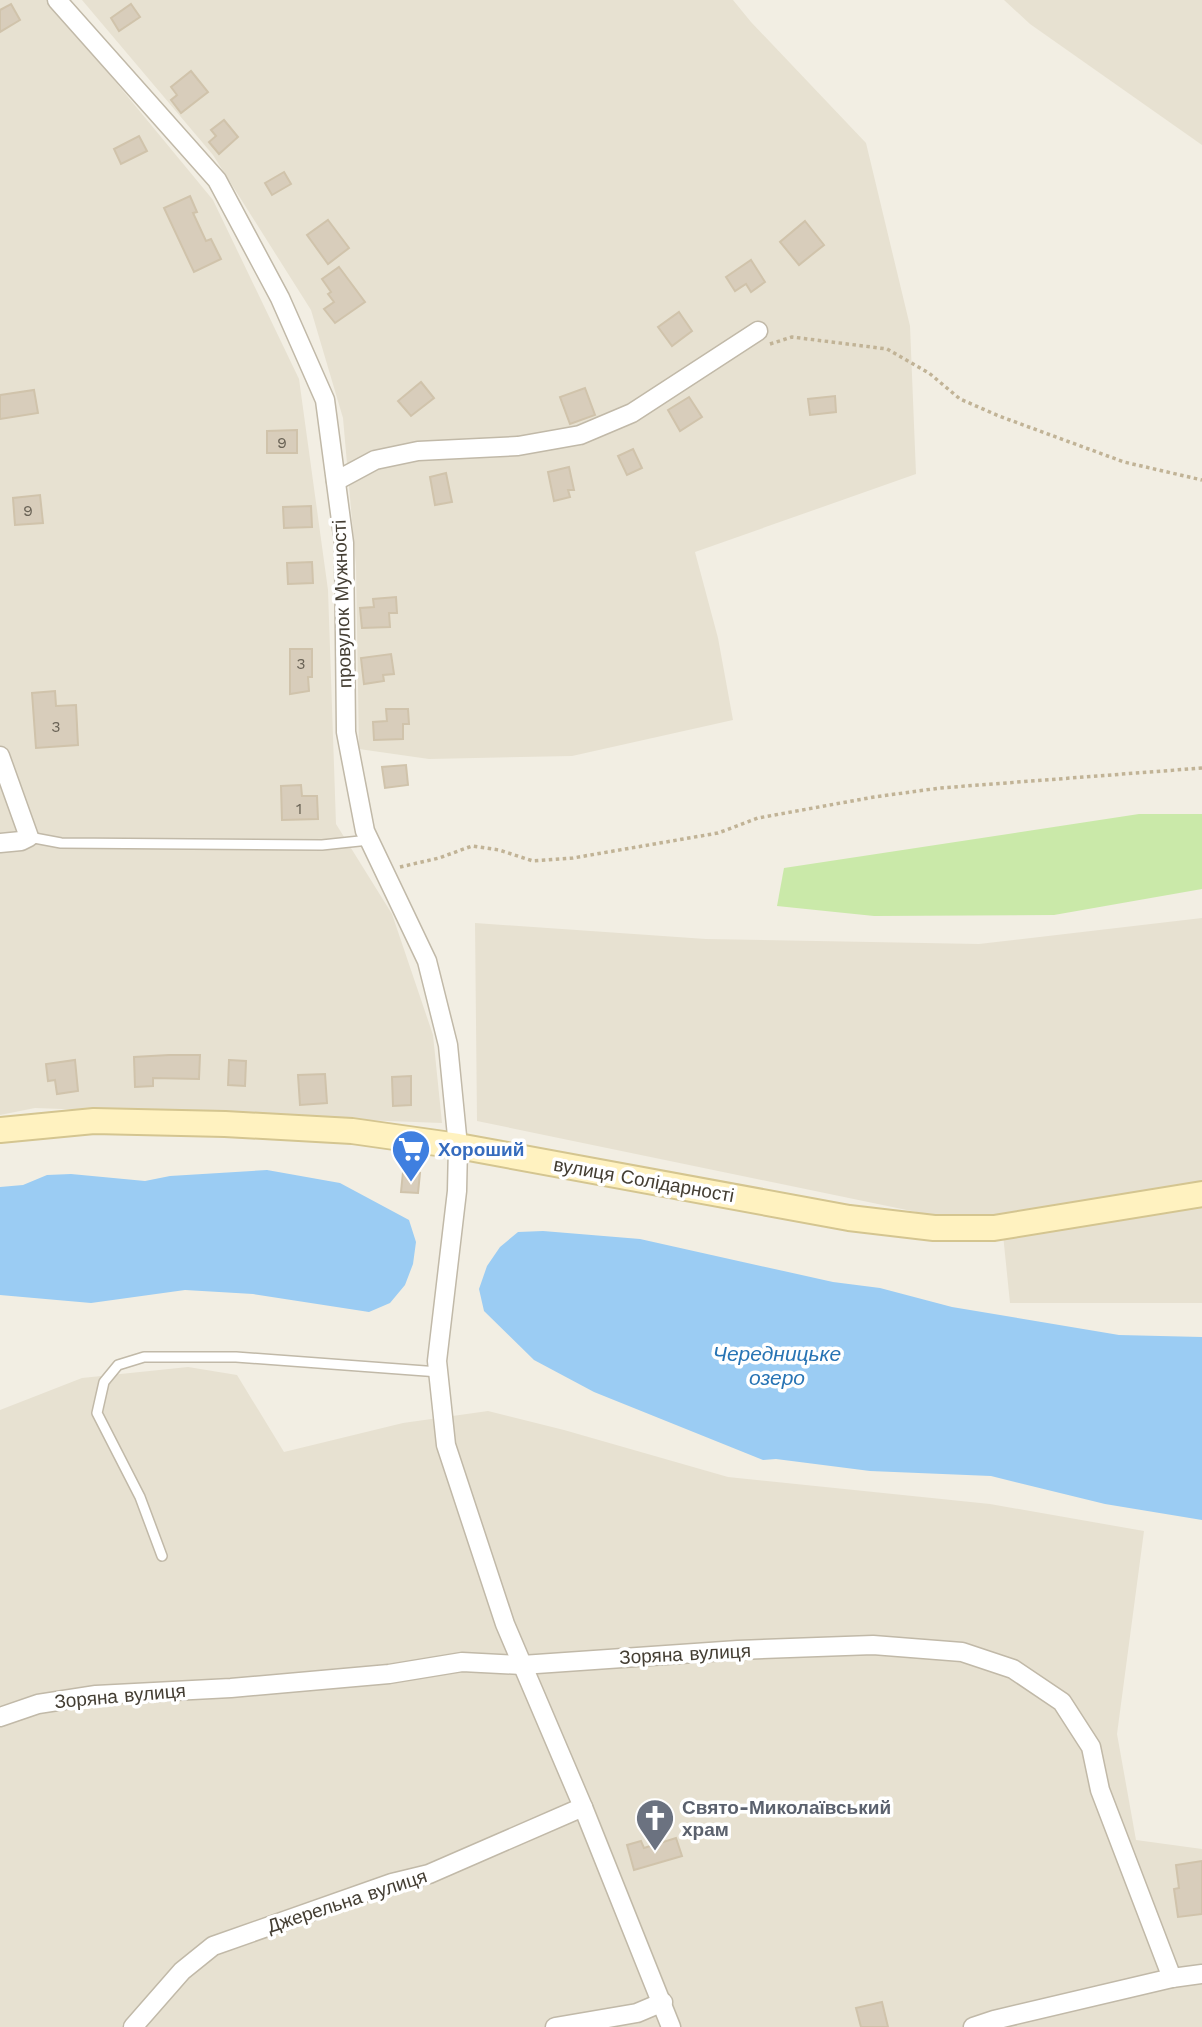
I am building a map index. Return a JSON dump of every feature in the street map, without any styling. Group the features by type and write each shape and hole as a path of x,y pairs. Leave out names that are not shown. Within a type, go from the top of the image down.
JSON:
{"main road":[{"name":"вулиця Солідарності","path":"0,1130 94,1121 352,1131 458,1146 849,1218 934,1228 994,1228 1202,1194"}],"street":[{"name":"провулок Мужності","path":"57,0 217,180 280,298 325,400 344,543 346,732 365,831 427,961 448,1045 458,1146 457,1191 437,1361 446,1445 505,1624 583,1807 671,2027"},
{"path":"335,481 375,460 418,451 518,446 580,435 632,413 764,338"},
{"path":"0,756 29,837 0,844"},
{"name":"Зоряна вулиця","path":"0,1717 38,1704 96,1695 231,1688 389,1674 462,1662 522,1665 738,1650 873,1645 962,1652 1013,1669 1062,1702 1091,1748 1100,1790 1172,1978"},
{"name":"Джерельна вулиця","path":"133,2027 182,1970 213,1946 392,1883 429,1874 583,1807"},
{"path":"973,2027 1172,1978 1202,1974"},
{"path":"555,2027 638,2013 663,2002"}],"lane":[{"path":"29,837 61,843 322,845 369,840"},
{"path":"162,1556 140,1497 97,1413 104,1382 118,1365 145,1357 236,1357 439,1372"}],"path":[{"path":"764,338 792,337 887,349 929,373 960,399 999,416 1124,462 1202,480"},
{"path":"384,871 439,858 472,846 499,850 534,861 573,858 718,833 758,818 874,797 940,788 1202,768"}],"shaded area":[{"path":"0,0 48,0 213,200 299,379 328,590 336,824 392,914 433,1035 442,1123 35,1108 0,1115"},
{"path":"82,0 733,0 866,143 910,326 916,474 695,552 718,638 733,720 572,756 429,759 359,749 356,566 343,418 311,310 213,155"},
{"path":"1004,0 1202,0 1202,145 1030,24"},
{"path":"1202,918 1202,1303 1010,1303 1001,1215 931,1215 477,1121 475,923 706,939 979,944"},
{"path":"188,1367 237,1375 284,1452 403,1423 488,1411 728,1477 990,1504 1144,1531 1117,1734 1136,1840 1202,1849 1202,2027 0,2027 0,1410 82,1378"}],"green space":[{"path":"1139,814 1202,814 1202,889 1054,915 874,916 777,906 784,868"}],"water":[{"path":"267,1170 340,1183 409,1220 416,1242 413,1264 405,1285 390,1303 369,1312 253,1294 185,1290 91,1303 0,1295 0,1187 23,1185 47,1175 71,1174 145,1181 170,1176"},
{"name":"Чередницьке озеро","path":"543,1231 640,1239 833,1282 880,1288 952,1307 1119,1335 1202,1337 1202,1520 1105,1504 991,1476 870,1471 776,1459 763,1460 594,1392 534,1360 484,1311 479,1289 487,1266 500,1247 518,1232"}],"building":[{"path":"11,4 20,20 0,32 0,10"},
{"path":"131,4 140,17 119,31 111,18"},
{"path":"191,71 208,92 181,113 171,100 177,95 171,87"},
{"path":"224,120 238,137 219,154 209,142 216,136 211,130"},
{"path":"139,136 147,151 121,164 114,149"},
{"path":"284,172 291,184 272,195 265,183"},
{"path":"190,196 197,212 193,213 206,241 211,239 221,259 194,272 164,208"},
{"path":"328,220 349,248 328,264 307,235"},
{"path":"805,221 824,245 799,265 780,242"},
{"path":"751,260 765,282 751,292 746,284 735,291 726,277"},
{"path":"339,267 365,302 335,323 324,309 334,302 322,279"},
{"path":"679,312 692,331 672,346 658,327"},
{"path":"421,382 434,398 411,416 398,401"},
{"path":"585,388 595,415 570,424 560,397"},
{"path":"34,390 38,413 0,419 0,395"},
{"path":"835,396 836,412 810,415 808,399"},
{"path":"689,397 702,417 680,431 668,410"},
{"path":"297,430 297,453 267,453 267,431"},
{"path":"633,449 642,468 627,475 618,456"},
{"path":"569,467 574,490 568,490 570,497 554,501 548,472"},
{"path":"446,473 452,502 435,505 430,477"},
{"path":"40,495 43,523 15,525 13,498"},
{"path":"311,506 312,527 284,528 283,507"},
{"path":"312,562 313,583 288,584 287,563"},
{"path":"396,597 397,613 389,613 390,627 362,628 360,608 374,607 373,599"},
{"path":"290,649 312,649 309,691 290,694"},
{"path":"391,654 394,674 383,675 384,681 364,684 361,658"},
{"path":"55,691 56,706 76,705 78,745 36,748 32,693"},
{"path":"386,709 408,709 409,724 403,724 403,739 374,740 373,722 387,721"},
{"path":"406,765 408,785 385,788 382,767"},
{"path":"301,785 302,796 317,796 318,819 282,820 281,786"},
{"path":"200,1055 199,1079 153,1078 153,1086 135,1087 134,1057"},
{"path":"75,1060 78,1091 57,1094 55,1080 48,1081 46,1064"},
{"path":"229,1060 246,1061 245,1086 228,1085"},
{"path":"325,1074 327,1103 300,1105 298,1075"},
{"path":"411,1076 411,1105 393,1106 392,1077"},
{"name":"Хороший","path":"403,1172 420,1173 418,1193 401,1192"},
{"name":"Свято-Миколаївський храм","path":"676,1838 682,1856 634,1870 627,1845 641,1841 644,1848"},
{"path":"1202,1861 1202,1914 1178,1917 1174,1889 1179,1888 1176,1865"},
{"path":"882,2002 888,2027 861,2027 856,2008"}],"place":[{"name":"Хороший","path":"411,1183"},
{"name":"Свято-Миколаївський храм","path":"655,1852"}]}
